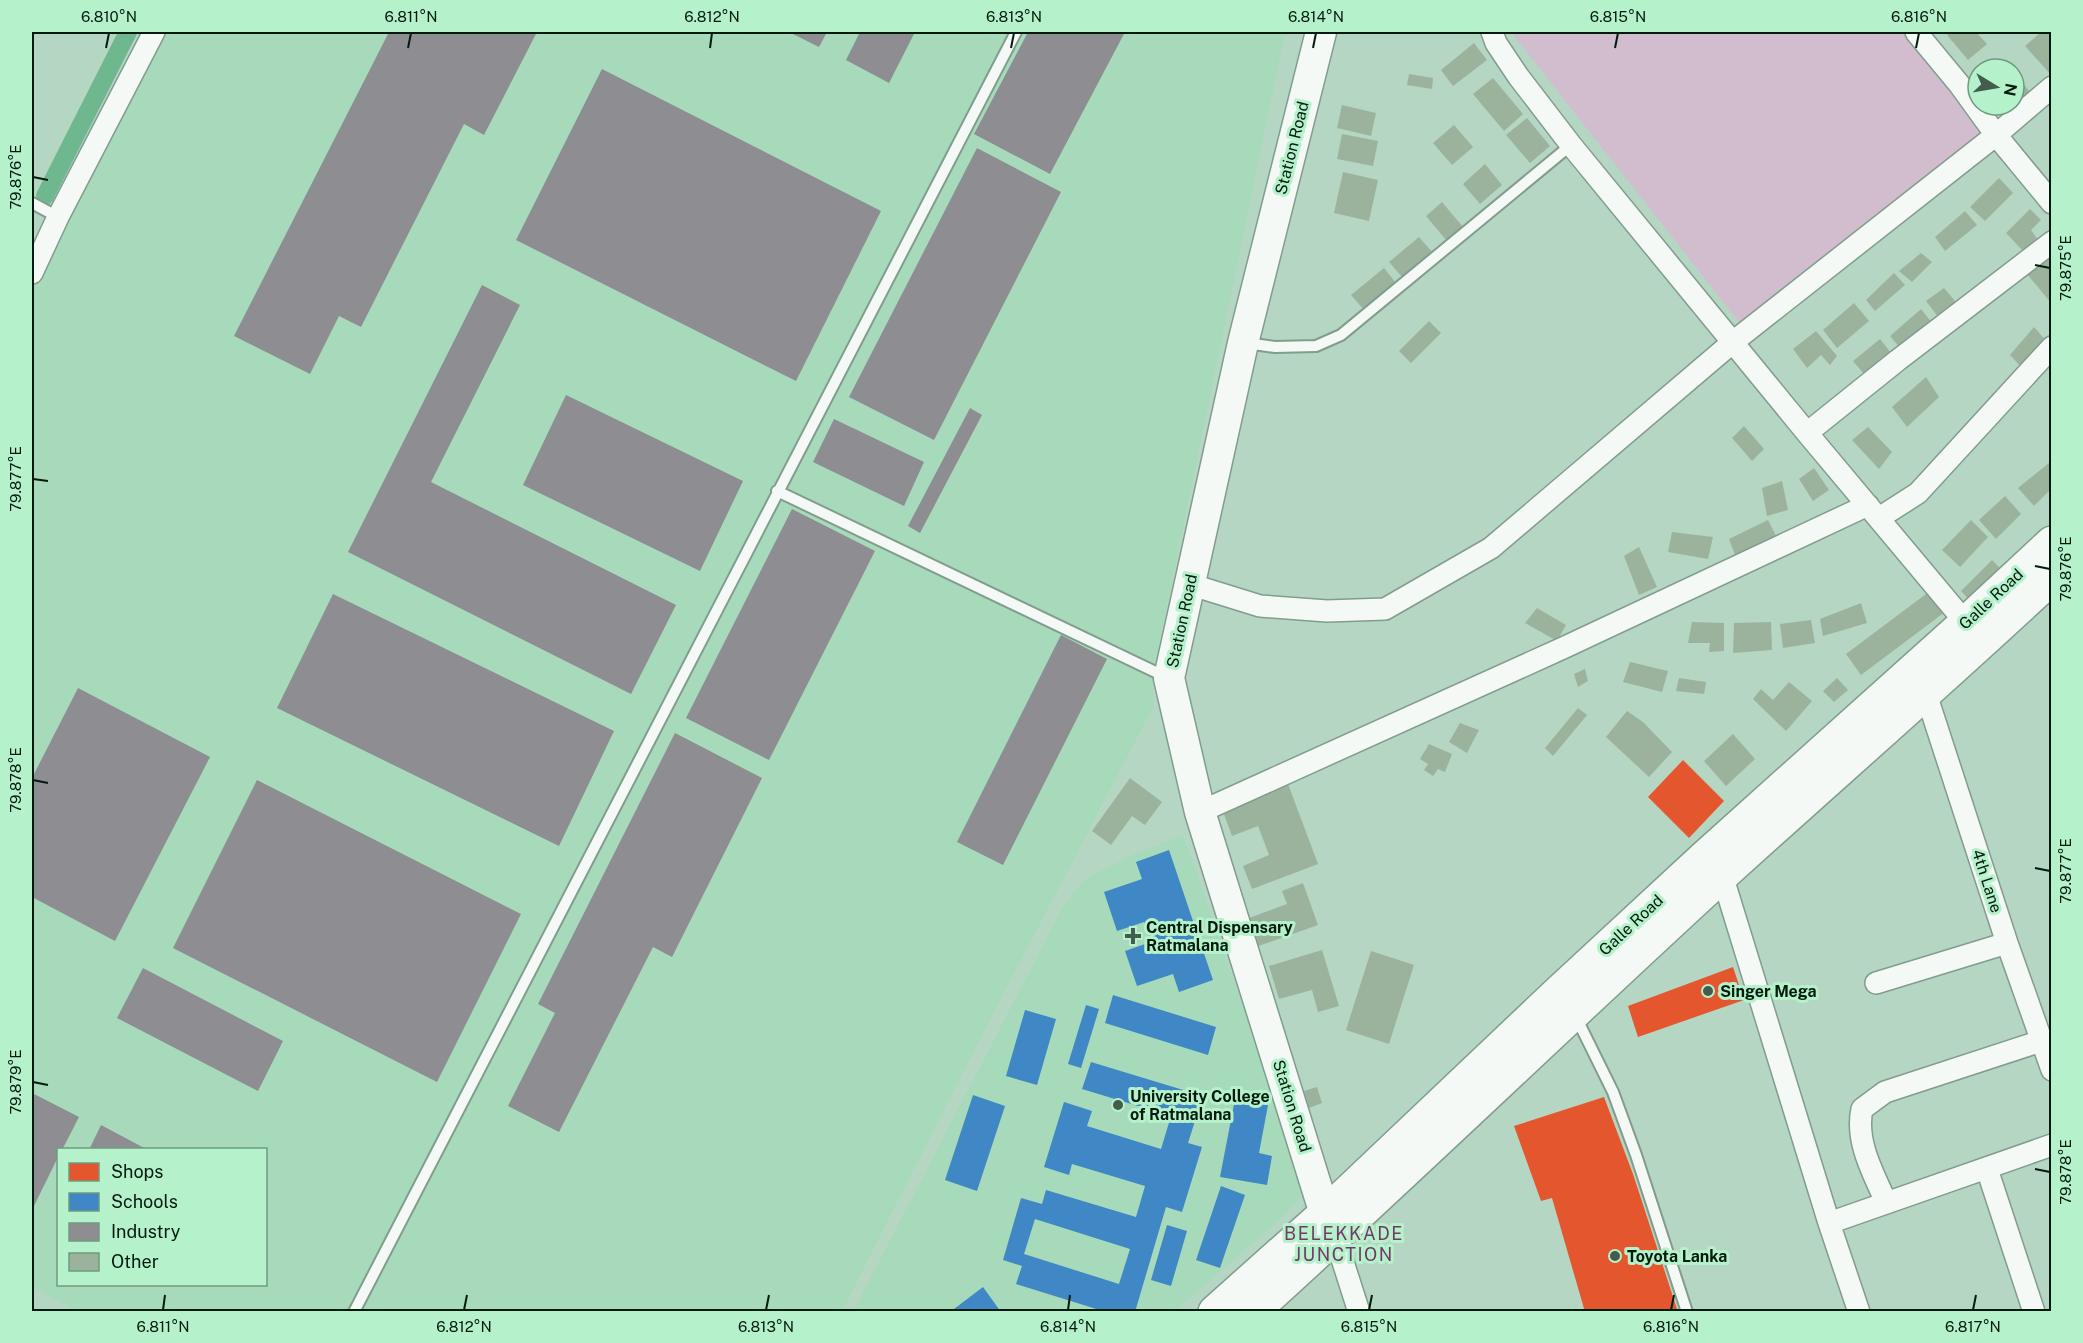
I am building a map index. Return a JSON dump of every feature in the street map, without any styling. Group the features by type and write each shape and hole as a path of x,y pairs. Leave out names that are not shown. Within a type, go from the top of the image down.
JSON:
{"highway":[{"name":"Galle Road","path":"1252,1311 1330,1225 1557,994 2052,543"},
{"name":"Galle Road","path":"1215,1311 1330,1225 1574,1012 2052,577"}],"street":[{"path":"32,273 58,217 154,32"},
{"name":"Station Road","path":"1321,32 1243,343 1169,678 1200,812 1330,1225"},
{"path":"1492,32 1496,43 1518,76 1571,145 1966,623"},
{"path":"1916,32 2052,203"},
{"path":"1189,584 1260,606 1327,611 1385,609 1491,548 1733,342 1996,135 2052,87"},
{"path":"1807,433 2052,242"},
{"path":"1200,812 1563,648 1918,493 2052,347"},
{"name":"4th Lane","path":"1925,692 2007,943 2051,1066"},
{"path":"1722,875 1829,1223 1859,1311"},
{"path":"1876,983 2007,943"},
{"path":"1886,1202 1860,1134 1859,1120 1862,1108 1885,1092 2041,1041"},
{"path":"1829,1223 2052,1145"},
{"path":"1987,1169 2034,1311"},
{"path":"1330,1225 1359,1311"}],"lane":[{"path":"354,1311 1016,32"},
{"path":"1243,343 1275,347 1316,346 1341,335 1571,145"},
{"path":"32,203 58,217"},
{"path":"777,491 1169,678"},
{"path":"1574,1012 1613,1092 1687,1311"}],"shaded area":[{"path":"154,32 1285,32 1153,672 1154,705 974,1050 842,1311 79,1312 32,1287 32,270"},
{"path":"1511,32 1902,32 1966,110 1966,117 1972,117 1987,135 1739,322"},
{"name":"University College of Ratmalana","path":"1183,835 1303,1180 1300,1197 1290,1210 1175,1311 853,1312 1062,909 1084,880 1130,856"}],"building: Shops":[{"path":"1683,760 1724,801 1689,838 1648,797"},
{"path":"1733,967 1744,1000 1638,1037 1628,1006"},
{"name":"Toyota Lanka","path":"1604,1097 1633,1174 1678,1312 1585,1312 1552,1198 1541,1201 1514,1126"}],"building: Schools":[{"path":"1169,850 1213,980 1179,992 1173,974 1137,986 1125,951 1151,942 1144,922 1117,931 1104,892 1142,879 1136,862"},
{"path":"1113,995 1216,1027 1208,1055 1105,1023"},
{"path":"1086,1005 1099,1009 1081,1068 1068,1064"},
{"path":"1025,1010 1056,1019 1037,1085 1006,1076"},
{"path":"1091,1062 1203,1096 1188,1143 1202,1147 1182,1212 1166,1207 1135,1312 1106,1312 1016,1284 1022,1266 1003,1260 1021,1198 1042,1204 1046,1190 1136,1217 1145,1186 1072,1164 1069,1175 1044,1167 1064,1102 1092,1111 1087,1126 1161,1149 1171,1116 1082,1089","holes":["1035,1219 1130,1249 1119,1284 1024,1254"]},
{"path":"973,1095 1005,1106 977,1191 945,1180"},
{"path":"1235,1099 1268,1105 1259,1153 1272,1156 1267,1185 1220,1177"},
{"path":"1221,1186 1245,1195 1220,1268 1196,1260"},
{"path":"1167,1225 1187,1231 1171,1286 1151,1280"},
{"path":"983,1287 1001,1312 950,1312"}],"building: Industry":[{"path":"389,32 537,32 484,135 464,124 361,327 339,316 310,374 234,336"},
{"path":"789,32 827,32 819,47"},
{"path":"860,32 915,32 889,83 846,60"},
{"path":"1028,32 1125,32 1050,174 974,134"},
{"path":"602,69 881,211 796,381 516,240"},
{"path":"977,148 1061,192 934,440 849,397"},
{"path":"482,285 520,305 431,482 676,605 631,694 348,552"},
{"path":"566,395 743,481 700,571 523,485"},
{"path":"970,408 982,415 920,533 908,526"},
{"path":"834,419 924,462 904,506 813,462"},
{"path":"792,509 875,551 769,760 686,718"},
{"path":"333,594 614,731 559,846 277,708"},
{"path":"1061,635 1107,659 1003,865 957,842"},
{"path":"78,688 210,757 115,941 32,897 32,778"},
{"path":"675,733 762,778 672,957 653,947 559,1132 508,1106 555,1013 538,1004"},
{"path":"257,780 521,914 437,1082 173,948"},
{"path":"143,968 283,1041 258,1091 117,1018"},
{"path":"34,1094 79,1117 63,1148 57,1148 57,1159 32,1210 32,1098"},
{"path":"101,1125 144,1148 90,1148"}],"building: Other":[{"path":"1951,32 1976,32 1987,44 1972,57 1966,58 1947,35"},
{"path":"2041,32 2048,32 2052,36 2052,76 2025,46"},
{"path":"1474,43 1487,60 1453,86 1441,70"},
{"path":"1409,74 1433,78 1432,89 1407,85"},
{"path":"1493,78 1523,114 1504,131 1473,94"},
{"path":"2026,87 2033,96 2026,102"},
{"path":"1342,105 1376,113 1371,136 1337,128"},
{"path":"1527,118 1550,146 1530,163 1506,135"},
{"path":"1454,125 1473,147 1452,165 1433,143"},
{"path":"1342,134 1378,141 1373,166 1337,159"},
{"path":"1485,164 1502,185 1480,204 1463,184"},
{"path":"1343,172 1378,180 1369,221 1334,213"},
{"path":"1999,178 2013,193 1985,221 1970,207"},
{"path":"1442,202 1463,227 1447,241 1426,216"},
{"path":"2030,209 2041,220 2031,230 2040,243 2026,254 2006,233"},
{"path":"1965,211 1977,225 1945,251 1935,237"},
{"path":"1419,237 1433,253 1403,278 1389,262"},
{"path":"2052,252 2052,304 2027,274"},
{"path":"1921,253 1932,262 1912,282 1899,271"},
{"path":"1384,268 1396,283 1364,310 1351,295"},
{"path":"1894,273 1905,285 1875,311 1866,300"},
{"path":"1944,288 1961,308 1942,322 1926,301"},
{"path":"1854,303 1869,321 1837,348 1823,330"},
{"path":"1921,309 1932,323 1900,348 1890,336"},
{"path":"1429,321 1441,333 1411,363 1399,351"},
{"path":"2034,327 2048,343 2024,370 2010,355"},
{"path":"1816,331 1837,356 1830,365 1821,355 1807,368 1793,349"},
{"path":"1880,339 1891,353 1864,374 1853,361"},
{"path":"1926,377 1939,397 1907,427 1892,407"},
{"path":"1744,426 1764,449 1752,461 1732,438"},
{"path":"1868,427 1892,452 1879,469 1852,440"},
{"path":"2049,463 2052,466 2052,488 2034,506 2018,488"},
{"path":"1814,468 1829,490 1813,501 1799,479"},
{"path":"1782,481 1788,510 1767,516 1762,488"},
{"path":"2005,496 2021,514 1996,539 1979,520"},
{"path":"1768,520 1776,536 1735,555 1729,539"},
{"path":"1971,520 1988,537 1960,567 1942,550"},
{"path":"1672,532 1713,537 1708,559 1668,552"},
{"path":"1639,547 1657,587 1639,595 1624,556"},
{"path":"1992,560 2004,572 1972,603 1961,591"},
{"path":"1930,591 1945,612 1861,675 1846,654"},
{"path":"1861,603 1867,623 1823,636 1820,619"},
{"path":"1537,608 1566,625 1557,641 1525,623"},
{"path":"1811,620 1815,643 1783,648 1780,624"},
{"path":"1692,622 1724,623 1724,651 1709,652 1710,643 1688,643"},
{"path":"1771,622 1772,650 1733,653 1734,623"},
{"path":"1630,662 1668,671 1662,692 1623,682"},
{"path":"1585,669 1588,681 1578,687 1574,674"},
{"path":"1679,678 1706,682 1704,694 1676,691"},
{"path":"1837,678 1848,690 1834,702 1823,691"},
{"path":"1789,682 1812,701 1786,731 1753,699 1761,689 1773,700"},
{"path":"1578,708 1587,715 1553,756 1545,748"},
{"path":"1627,711 1643,722 1672,752 1649,777 1606,737"},
{"path":"1460,723 1479,730 1467,753 1449,742"},
{"path":"1733,734 1755,759 1726,786 1704,761"},
{"path":"1429,744 1452,754 1445,772 1438,769 1433,776 1424,770 1428,764 1420,759"},
{"path":"1130,778 1162,802 1145,825 1132,816 1111,845 1092,831"},
{"path":"1288,784 1318,864 1252,889 1243,866 1269,855 1258,826 1232,836 1222,809"},
{"path":"1303,883 1318,925 1253,948 1244,920 1287,904 1282,891"},
{"path":"1322,950 1339,1006 1318,1012 1312,990 1279,999 1269,966"},
{"path":"1371,951 1414,965 1389,1044 1346,1030"},
{"path":"1317,1087 1322,1103 1309,1108 1304,1091"}],"waterway":[{"path":"45,196 128,32"}],"place":[{"name":"Central Dispensary Ratmalana","path":"1133,936"},
{"name":"Singer Mega","path":"1708,991"},
{"name":"University College of Ratmalana","path":"1118,1105"},
{"name":"Toyota Lanka","path":"1615,1256"}],"district":[{"name":"BELEKKADE JUNCTION","path":"1344,1243"}]}
